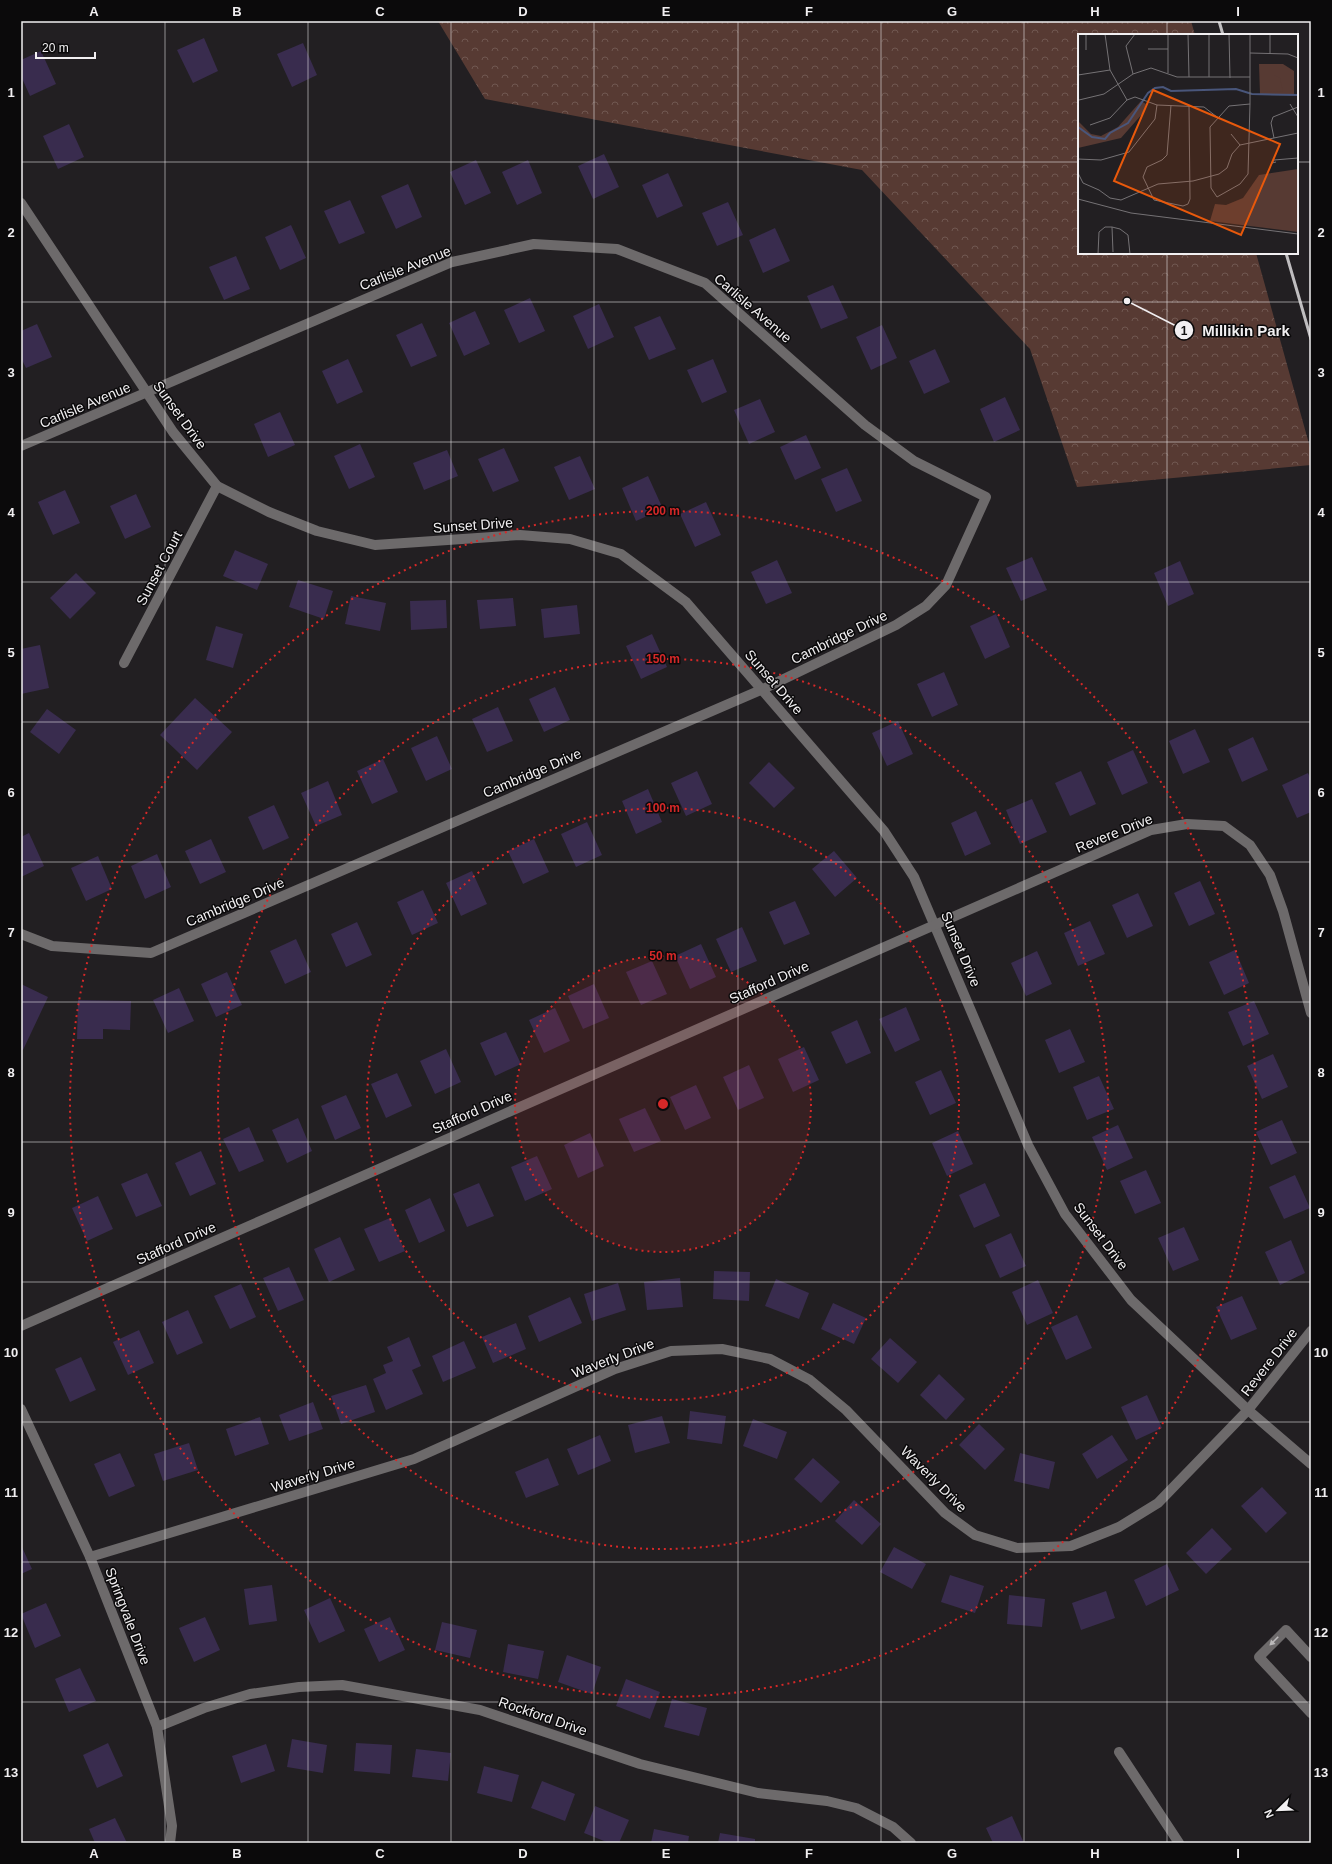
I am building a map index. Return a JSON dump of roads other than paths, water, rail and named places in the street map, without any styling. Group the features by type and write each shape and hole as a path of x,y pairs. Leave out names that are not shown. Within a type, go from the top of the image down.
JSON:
{"street":[{"name":"Sunset Drive","path":"21,203 173,432 218,486 269,512 310,528 375,545 438,542 520,535 570,539 621,554 686,602 884,831 914,877 1028,1145 1065,1214 1131,1300 1248,1410 1311,1464"},
{"name":"Carlisle Avenue","path":"21,446 147,394 452,262 534,244 617,249 705,283 865,425 914,461 986,497"},
{"name":"Sunset Court","path":"124,663 218,486"},
{"name":"Cambridge Drive","path":"21,934 52,946 152,953 762,689 896,625 926,606 946,585 986,497"},
{"name":"Revere Drive","path":"935,924 1151,830 1187,824 1224,826 1250,845 1270,875 1283,911 1311,1013"},
{"name":"Stafford Drive","path":"21,1326 935,924"},
{"name":"Revere Drive","path":"1248,1410 1311,1331"},
{"name":"Waverly Drive","path":"90,1557 414,1459 615,1368 671,1351 722,1349 770,1359 810,1380 846,1410 945,1513 975,1535 1017,1548 1071,1546 1119,1527 1158,1503 1248,1410"},
{"name":"Springvale Drive","path":"21,1409 90,1557 157,1728 172,1826 170,1843"},
{"path":"1311,1657 1286,1630 1259,1657 1311,1713"},
{"name":"Rockford Drive","path":"157,1728 204,1708 250,1694 299,1687 342,1685 480,1710 640,1764 758,1793 827,1801 856,1808 893,1827 910,1843"},
{"path":"1119,1752 1179,1843"}],"railway":[{"path":"1219,21 1223,34"},
{"path":"1286,254 1311,339"}],"place":[{"name":"Millikin Park","path":"1127,301"}]}
